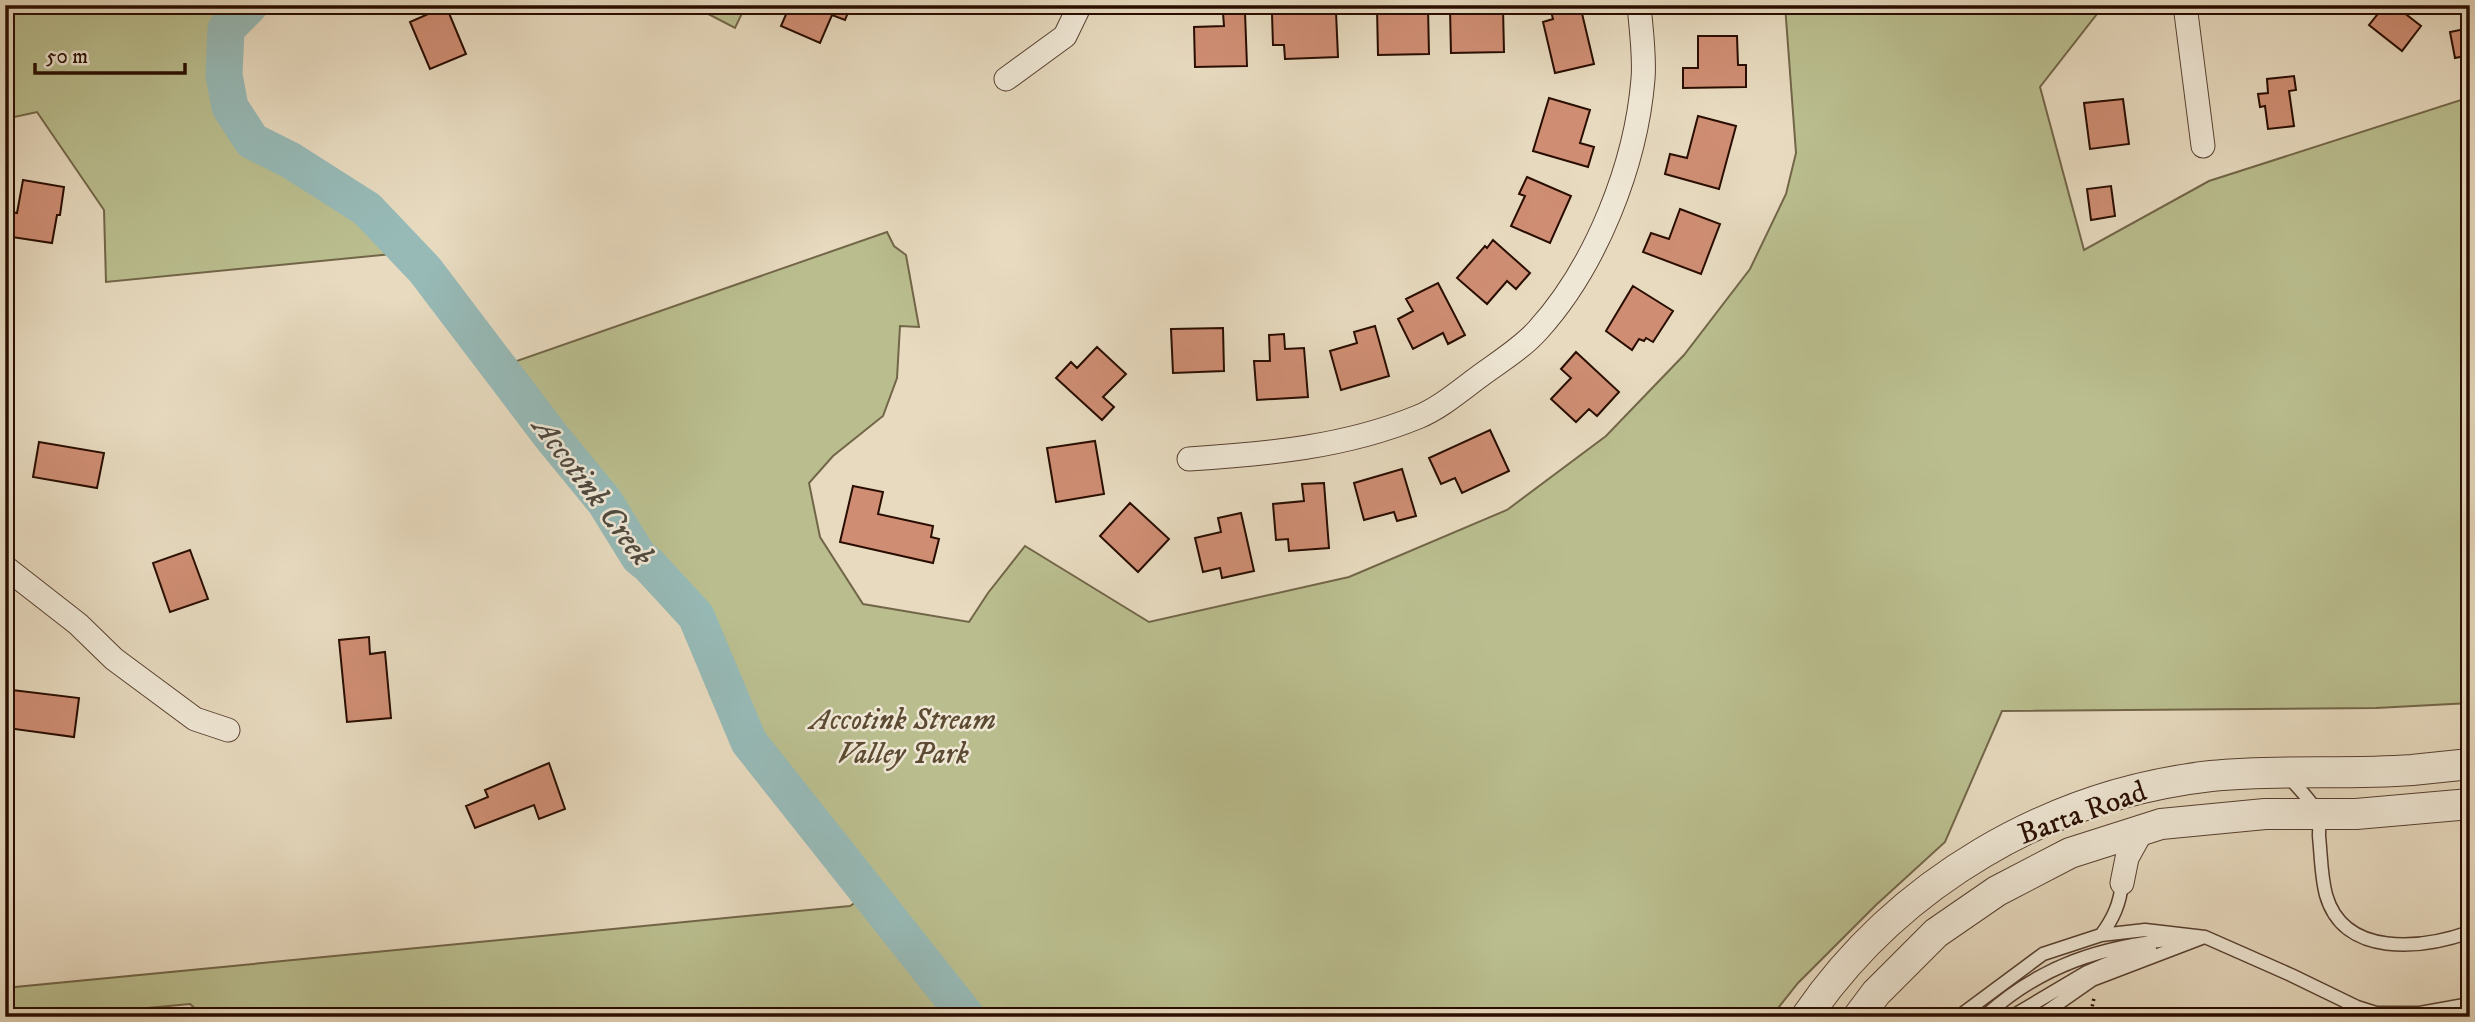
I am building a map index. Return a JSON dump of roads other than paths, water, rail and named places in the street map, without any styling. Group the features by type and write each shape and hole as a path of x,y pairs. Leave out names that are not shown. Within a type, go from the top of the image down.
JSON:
{"street":[{"path":"1006,79 1065,36 1080,5"},
{"path":"1189,459 1287,451 1377,431 1421,416 1537,332 1567,292 1596,243 1622,180 1636,125 1643,78 1639,5"},
{"path":"2185,5 2203,146"},
{"path":"5,567 78,624 114,659 195,719 228,730"},
{"name":"Barta Road","path":"1806,1017 1829,983 1892,918 1946,875 1997,844 2055,816 2110,796 2210,776 2410,770 2470,764"},
{"name":"Barta Road","path":"1858,1017 1876,993 1936,933 1997,891 2070,853 2161,824 2265,814 2356,814 2470,804"},
{"path":"2122,883 2127,858 2143,829"}],"lane":[{"path":"2286,772 2318,814 2326,896 2339,919 2350,930 2371,940 2397,945 2440,942 2470,932"},
{"path":"2101,935 2112,920 2121,899 2122,883"},
{"path":"1958,1017 2043,954 2101,935 2145,930 2205,937 2357,1007 2376,1013 2421,1015 2470,1004"},
{"path":"2039,1017 2088,982 2205,937"},
{"path":"1984,1017 2005,998 2060,965 2134,943 2205,937"},
{"path":"2011,1017 2097,967 2139,950 2205,937"},
{"path":"2088,982 2094,996"}],"waterway":[{"name":"Accotink Creek","path":"250,5 226,29 224,75 230,107 252,141 290,160 367,209 425,270 551,436 605,502 639,557 696,616 749,742 967,1017"}],"park label":[{"name":"Accotink Stream Valley Park","path":"903,736"}]}
